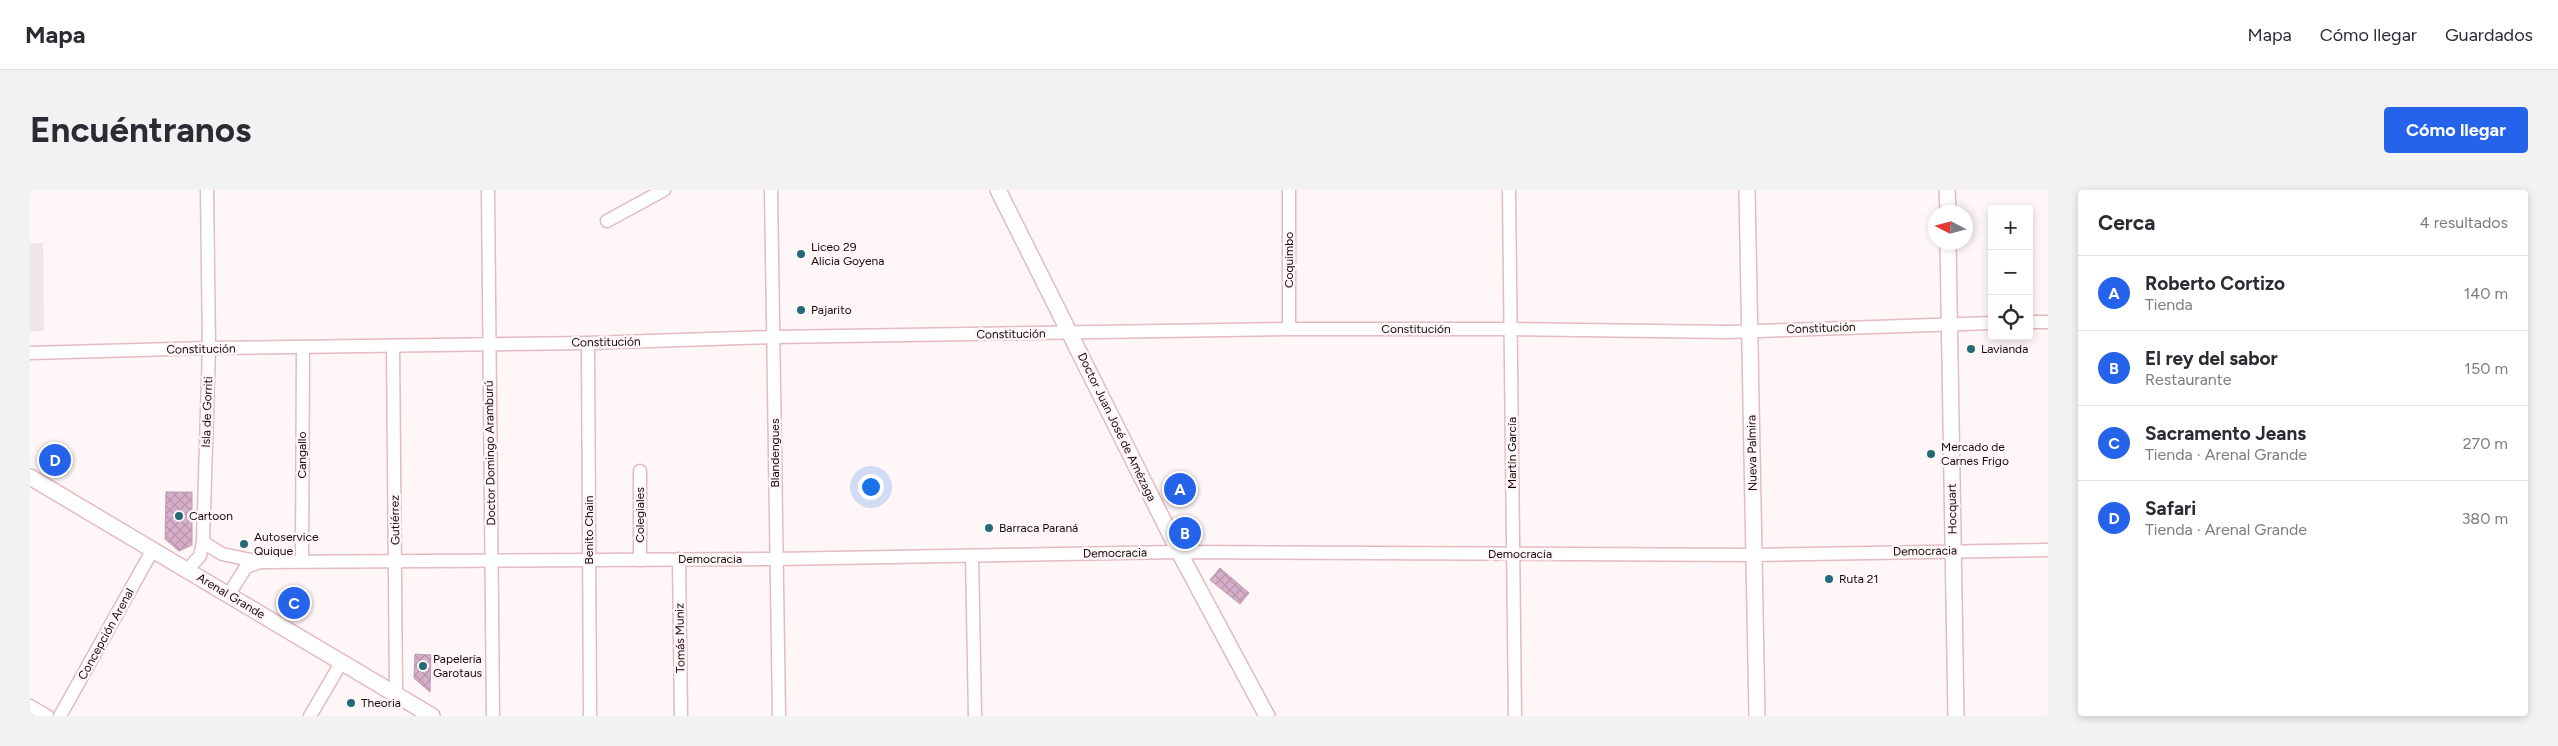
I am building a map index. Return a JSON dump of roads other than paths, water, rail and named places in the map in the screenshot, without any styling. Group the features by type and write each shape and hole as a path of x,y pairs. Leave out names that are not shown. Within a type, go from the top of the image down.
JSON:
{"street":[{"name":"Isla de Gorriti","path":"187,570 200,556 203,542 209,348 206,190"},
{"name":"Doctor Domingo Aramburú","path":"488,190 494,716"},
{"path":"607,221 664,190"},
{"name":"Blandengues","path":"771,190 778,716"},
{"name":"Doctor Juan José de Amézaga","path":"998,190 1179,552 1267,716"},
{"name":"Coquimbo","path":"1289,190 1289,330"},
{"name":"Martín García","path":"1509,190 1512,554 1516,716"},
{"name":"Nueva Palmira","path":"1747,190 1757,716"},
{"path":"1947,190 1948,205"},
{"name":"Hocquart","path":"1948,250 1956,716"},
{"path":"2033,322 2048,322"},
{"name":"Constitución","path":"30,354 209,348 588,343 774,337 1289,330 1749,331 1988,323"},
{"name":"Benito Chain","path":"588,343 590,716"},
{"name":"Gutiérrez","path":"393,346 396,694"},
{"name":"Cangallo","path":"302,561 303,348"},
{"name":"Colegiales","path":"640,471 640,560"},
{"name":"Arenal Grande","path":"30,477 432,716"},
{"name":"Democracia","path":"203,542 222,554 260,562 776,559 1179,552 1754,555 1952,550 2048,550"},
{"name":"Concepción Arenal","path":"60,716 152,551"},
{"path":"972,556 975,716"},
{"name":"Tomás Muniz","path":"679,559 681,716"},
{"path":"229,594 246,567 260,562"},
{"path":"310,716 341,663"},
{"path":"30,706 47,716"}],"place":[{"name":"Liceo 29 Alicia Goyena","path":"801,254"},
{"name":"Pajarito","path":"801,310"},
{"name":"Lavianda","path":"1971,349"},
{"name":"Mercado de Carnes Frigo","path":"1931,454"},
{"name":"Safari","path":"55,460"},
{"name":"Roberto Cortizo","path":"1180,489"},
{"name":"Cartoon","path":"179,516"},
{"name":"Barraca Paraná","path":"989,528"},
{"name":"El rey del sabor","path":"1185,533"},
{"name":"Autoservice Quique","path":"244,544"},
{"name":"Ruta 21","path":"1829,579"},
{"name":"Sacramento Jeans","path":"294,603"},
{"name":"Papelería Garotaus","path":"423,666"},
{"name":"Theoria","path":"351,703"}]}
